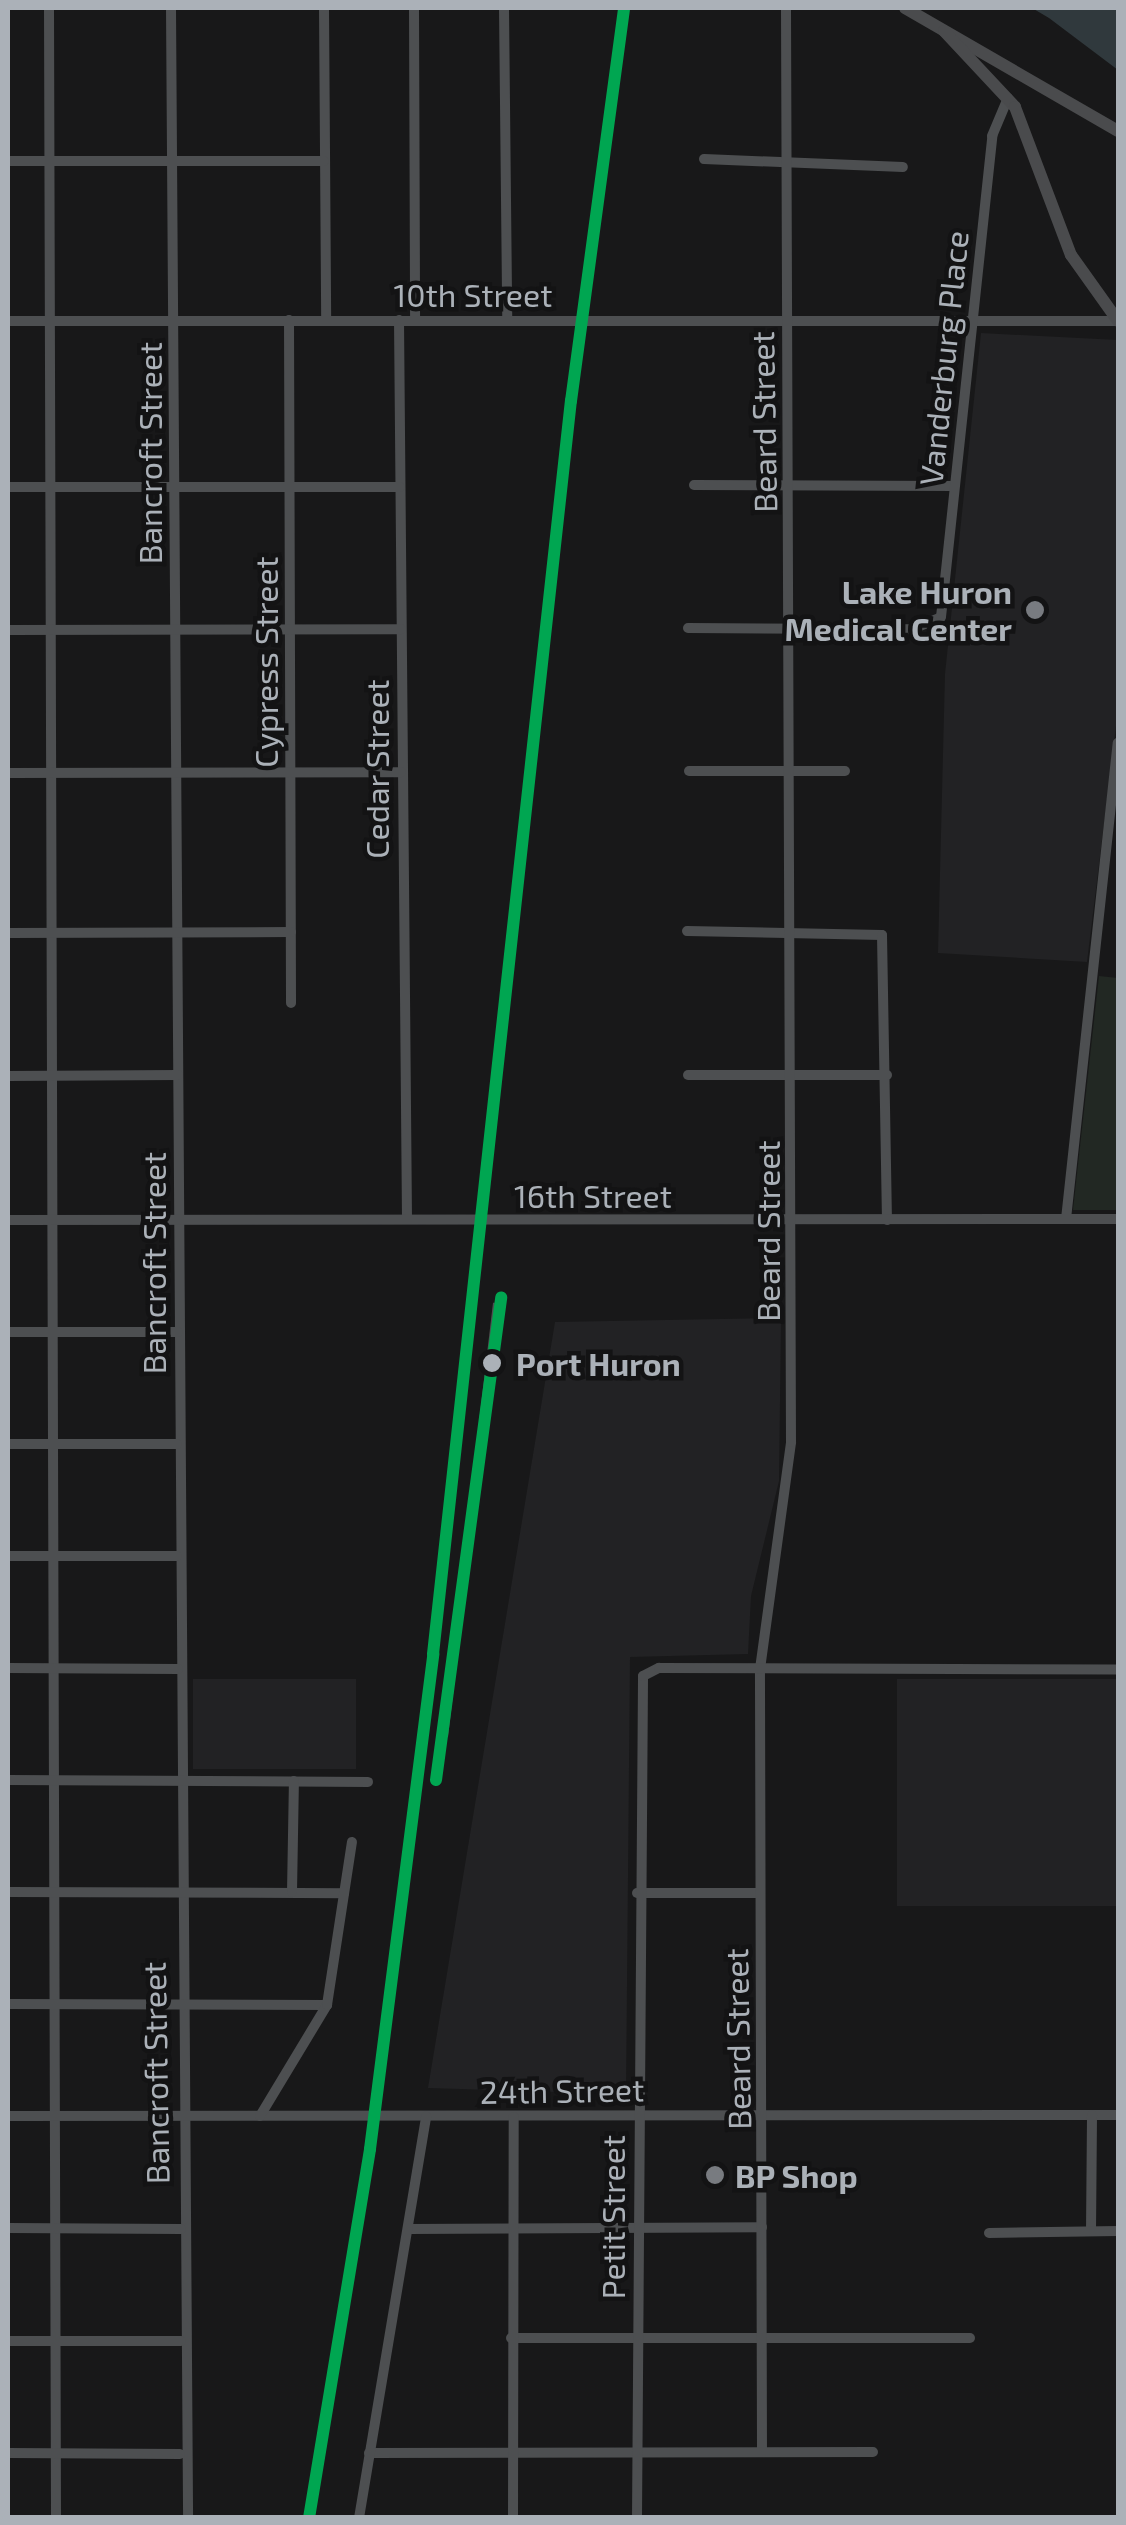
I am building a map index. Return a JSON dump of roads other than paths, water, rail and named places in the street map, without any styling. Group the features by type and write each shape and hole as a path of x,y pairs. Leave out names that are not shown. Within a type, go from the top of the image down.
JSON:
{"main road":[{"path":"904,8 1118,131"},
{"path":"944,30 1006,95 1070,255 1118,321"},
{"path":"1006,95 1035,81"}],"street":[{"path":"49,8 60,2116 56,2518"},
{"name":"Bancroft Street","path":"171,8 178,1075 180,2454 188,2518"},
{"path":"324,8 326,320"},
{"path":"414,8 415,320"},
{"path":"504,8 507,320"},
{"name":"Beard Street","path":"762,2452 760,1669 790,1481 786,8"},
{"name":"Vanderburg Place","path":"790,629 936,625 994,123 1006,95"},
{"path":"704,159 903,166"},
{"path":"8,160 324,161"},
{"name":"Cypress Street","path":"288,320 292,1004"},
{"name":"Cedar Street","path":"399,320 407,1219"},
{"name":"10th Street","path":"8,321 1118,321"},
{"path":"694,485 954,486"},
{"path":"8,487 400,487"},
{"path":"688,628 790,629"},
{"path":"8,630 401,629"},
{"path":"1066,1220 1118,744"},
{"path":"689,770 845,771"},
{"path":"8,773 401,772"},
{"path":"688,931 876,932 884,940 887,1220"},
{"path":"8,933 291,932"},
{"path":"8,1076 178,1075"},
{"path":"688,1075 887,1075"},
{"name":"16th Street","path":"8,1220 1118,1220"},
{"path":"8,1332 178,1332"},
{"path":"8,1444 178,1444"},
{"path":"8,1556 178,1556"},
{"path":"8,1668 178,1669"},
{"name":"Petit Street","path":"637,2518 637,1893 643,1676 659,1668 760,1669"},
{"path":"760,1669 1118,1670"},
{"path":"8,1780 368,1782"},
{"path":"292,1892 294,1781"},
{"path":"260,2116 327,2005 352,1842"},
{"path":"8,1892 344,1893"},
{"path":"637,1893 760,1893"},
{"path":"8,2004 327,2005"},
{"name":"24th Street","path":"8,2116 514,2117 637,2112 1118,2116"},
{"path":"1091,2231 1092,2116"},
{"path":"359,2518 426,2117"},
{"path":"513,2518 514,2117"},
{"path":"409,2229 762,2227"},
{"path":"8,2228 180,2228"},
{"path":"989,2233 1118,2232"},
{"path":"511,2338 970,2338"},
{"path":"8,2340 181,2341"},
{"path":"370,2453 873,2452"},
{"path":"8,2453 180,2454"}],"railway":[{"path":"309,2518 370,2149 433,1654 571,401"},
{"path":"445,1737 496,1303"}],"place":[{"name":"Lake Huron Medical Center","path":"1035,610"},
{"name":"Port Huron","path":"492,1363"},
{"name":"BP Shop","path":"715,2175"}]}
